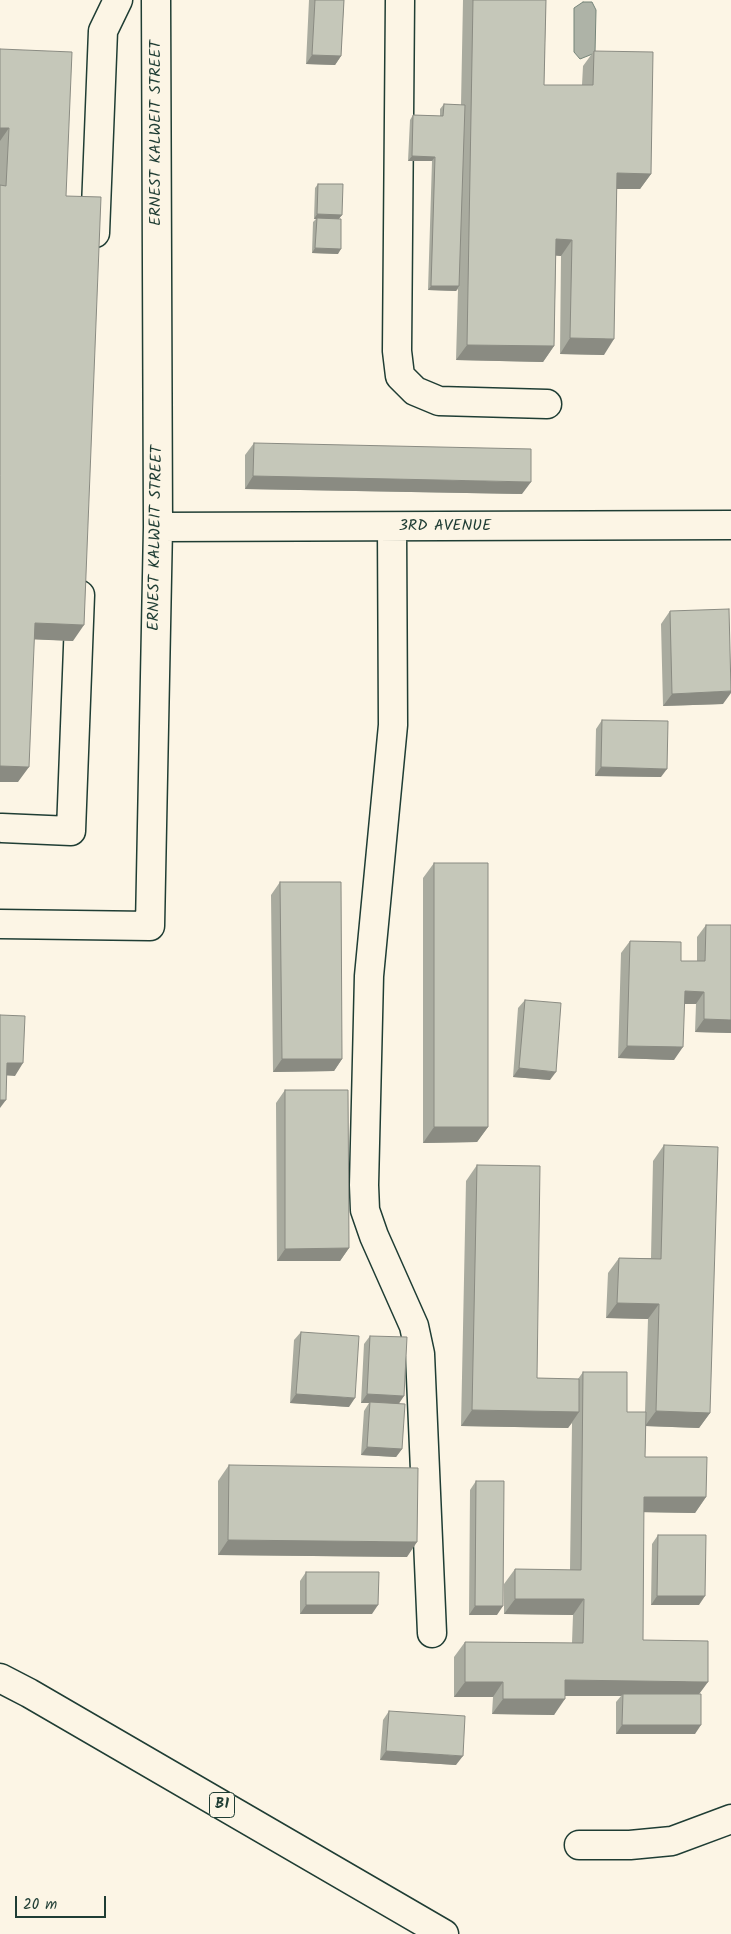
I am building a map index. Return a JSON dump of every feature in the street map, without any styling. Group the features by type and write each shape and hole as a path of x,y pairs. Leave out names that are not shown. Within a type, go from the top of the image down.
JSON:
{"main road":[{"path":"94,262 103,31 118,0"},
{"name":"ERNEST KALWEIT STREET","path":"0,924 150,926 158,527 156,0"},
{"path":"400,0 397,351 400,376 415,391 439,401 547,404"},
{"name":"3RD AVENUE","path":"158,527 731,525"},
{"path":"392,527 393,725 369,976 364,1185 366,1210 374,1236 414,1326 420,1354 432,1633"},
{"path":"2,828 71,831 81,572"},
{"name":"B1","path":"0,1678 444,1934"},
{"path":"579,1845 630,1846 672,1841 731,1819"}],"shaded area":[{"path":"583,2 592,2 596,10 595,53 580,59 574,52 574,8"}],"building":[{"path":"315,0 344,0 341,56 312,55"},
{"path":"473,0 546,0 544,85 593,85 594,51 653,52 651,174 617,173 614,339 570,338 572,240 556,239 554,346 467,345"},
{"path":"0,49 72,52 66,196 101,197 84,625 35,623 29,767 0,766 0,185 6,186 9,128 0,128"},
{"path":"444,104 465,105 459,286 431,286 435,157 412,156 413,115 443,116"},
{"path":"318,184 343,184 342,215 317,214"},
{"path":"317,218 341,219 341,249 315,248"},
{"path":"254,443 531,449 531,482 253,476"},
{"path":"729,609 731,691 672,694 670,611"},
{"path":"602,720 668,721 667,769 601,767"},
{"path":"434,863 488,863 488,1127 434,1127"},
{"path":"280,882 341,882 342,1059 282,1059"},
{"path":"706,925 731,925 731,1020 704,1019 704,992 685,991 683,1047 627,1046 630,941 681,942 681,961 705,961"},
{"path":"525,1000 561,1003 556,1072 519,1068"},
{"path":"0,1015 25,1016 23,1063 7,1063 6,1100 0,1100"},
{"path":"285,1090 348,1090 349,1248 285,1249"},
{"path":"664,1145 718,1147 710,1413 656,1411 659,1304 617,1303 619,1258 661,1259"},
{"path":"477,1165 540,1166 537,1378 579,1379 579,1412 472,1410"},
{"path":"301,1332 359,1336 355,1398 296,1394"},
{"path":"370,1336 407,1337 404,1396 367,1394"},
{"path":"583,1372 627,1372 627,1412 646,1412 645,1457 707,1457 706,1497 644,1497 643,1640 708,1641 708,1682 565,1680 565,1699 503,1699 503,1682 465,1682 465,1642 583,1643 584,1599 515,1599 515,1569 581,1570"},
{"path":"370,1402 405,1404 402,1449 367,1447"},
{"path":"229,1465 418,1468 417,1542 228,1540"},
{"path":"476,1481 504,1481 503,1606 475,1606"},
{"path":"658,1535 706,1535 705,1596 657,1596"},
{"path":"306,1572 379,1572 378,1605 306,1605"},
{"path":"623,1694 701,1694 701,1725 622,1725"},
{"path":"389,1711 465,1716 463,1756 386,1751"}]}
